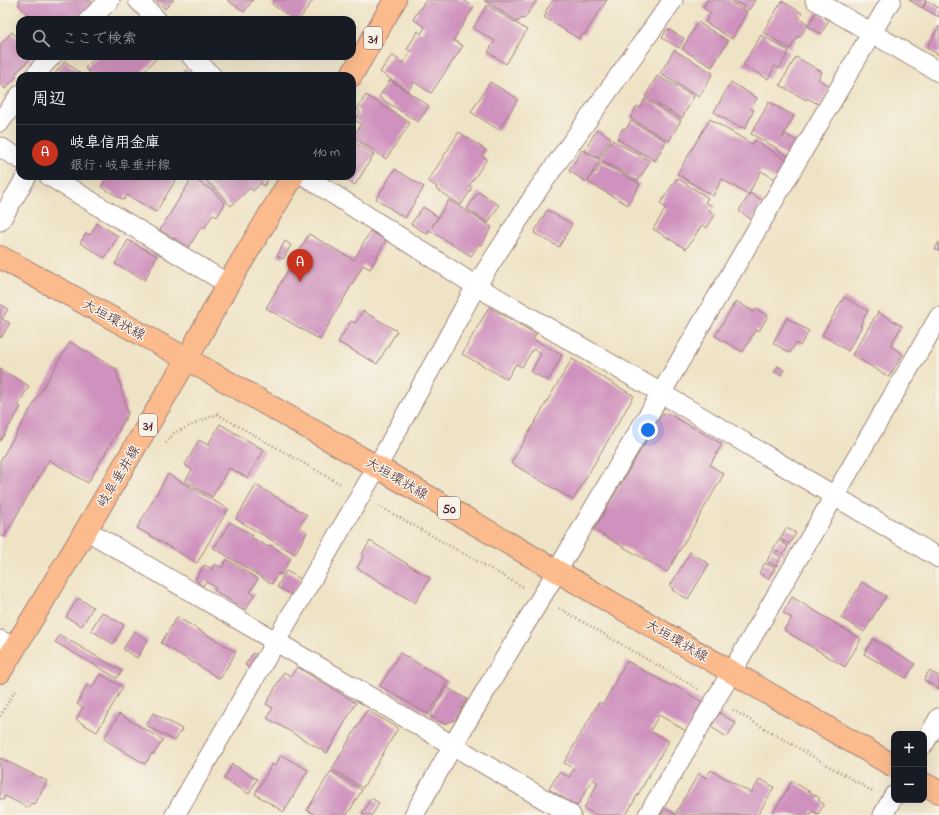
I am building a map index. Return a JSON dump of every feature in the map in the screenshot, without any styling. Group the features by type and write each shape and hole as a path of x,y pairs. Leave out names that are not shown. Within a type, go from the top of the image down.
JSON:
{"main road":[{"name":"31","path":"352,72 395,0"},
{"name":"岐阜垂井線","path":"0,672 7,644 86,530 187,359 228,284 292,180"},
{"name":"大垣環状線","path":"0,257 187,359 377,467 891,764"},
{"path":"927,786 939,792"}],"street":[{"path":"93,16 110,0"},
{"path":"138,0 153,16"},
{"path":"175,815 377,467 476,286 539,188 673,0"},
{"path":"815,0 939,72"},
{"path":"414,815 891,0"},
{"path":"38,72 48,60"},
{"path":"195,60 208,72"},
{"path":"0,122 16,101"},
{"path":"0,147 16,157"},
{"path":"0,221 25,180"},
{"path":"56,180 228,284"},
{"path":"310,180 476,286 661,393 939,558"},
{"path":"648,815 939,317"},
{"path":"86,530 570,815"},
{"path":"927,739 939,718"}],"path":[{"path":"161,448 174,433 217,414 541,597 715,699 889,804"},
{"path":"0,716 16,689"}],"building":[{"path":"18,0 90,0 96,6 85,16 29,16 18,4 20,2"},
{"path":"155,0 174,0 165,9"},
{"path":"227,0 253,0 244,12"},
{"path":"275,0 313,0 302,16 288,16 272,4"},
{"path":"426,0 463,0 474,7 453,40 463,46 431,93 414,82 408,91 380,72 392,55 403,63 411,51 407,49 418,31 421,34 425,27 413,19"},
{"path":"484,0 537,0 524,19 521,18 518,22"},
{"path":"553,0 607,0 584,35 582,34 579,39 544,17 547,13 545,12"},
{"path":"707,0 727,0 747,12 732,39 705,22 711,13 703,8"},
{"path":"732,0 755,0 749,10"},
{"path":"909,0 925,0 926,1 922,8"},
{"path":"782,1 802,13 799,18 808,24 790,49 763,32"},
{"path":"927,1 939,8 939,17 923,8"},
{"path":"487,5 527,30 506,64 488,52 495,41 473,28"},
{"path":"816,12 829,20 821,34 808,26"},
{"path":"698,22 728,41 712,67 682,49"},
{"path":"939,26 939,55 927,48"},
{"path":"667,29 684,38 679,48 662,38"},
{"path":"12,32 16,36 16,60 29,60 16,72 16,77 5,89 0,84 0,45"},
{"path":"761,35 789,51 779,69 775,66 768,79 743,65"},
{"path":"674,50 713,73 699,97 660,74"},
{"path":"796,57 822,72 818,79 830,87 820,105 807,98 806,100 780,85"},
{"path":"93,60 155,60 143,72 89,72 85,68"},
{"path":"65,61 78,72 56,72"},
{"path":"657,76 694,96 682,118 645,97"},
{"path":"390,80 429,106 418,122 379,97"},
{"path":"490,82 518,99 499,130 471,112"},
{"path":"731,82 757,98 751,109 754,110 745,129 741,126 740,128 714,112"},
{"path":"366,95 410,123 386,159 356,139 356,132 361,124 356,121 360,112 357,109"},
{"path":"645,99 681,120 669,141 630,118 637,106 640,108"},
{"path":"769,102 794,116 782,138 785,134 799,142 790,158 776,149 777,148 751,134"},
{"path":"710,119 752,144 754,140 788,161 777,180 761,171 748,195 722,179 713,196 677,174"},
{"path":"631,121 666,141 655,161 617,139 623,128 626,129"},
{"path":"597,129 611,138 599,158 585,150"},
{"path":"459,132 486,150 482,156 487,159 469,186 472,188 461,205 436,189 437,187 428,181"},
{"path":"612,140 650,161 638,181 601,160"},
{"path":"356,143 374,154 355,185 347,180 356,180"},
{"path":"582,150 600,160 587,182 569,171"},
{"path":"601,162 640,184 628,205 588,182 594,171 596,173"},
{"path":"395,169 424,187 405,218 376,199"},
{"path":"677,178 708,198 705,202 712,206 709,210 715,215 707,228 702,225 686,249 653,229 666,208 660,204"},
{"path":"105,180 176,180 156,212 127,195 124,200 101,187"},
{"path":"191,180 195,180 212,190 225,204 217,217 213,214 204,229 201,227 189,247 160,230"},
{"path":"206,180 268,180 264,186 261,183 253,191 250,188 231,206"},
{"path":"478,192 499,205 488,223 467,209"},
{"path":"750,193 763,201 752,220 739,211"},
{"path":"449,200 492,227 481,245 479,244 471,256 429,230 427,234 411,224 423,207 438,217 432,227"},
{"path":"547,210 572,224 559,247 534,233"},
{"path":"97,223 118,236 105,258 80,243 86,233 90,235"},
{"path":"370,231 386,240 370,269 363,265 320,340 266,308 309,234 354,260"},
{"path":"128,240 157,256 145,280 115,264"},
{"path":"285,241 291,245 283,259 277,256"},
{"path":"939,242 939,251 935,249"},
{"path":"844,297 868,311 860,325 862,326 848,351 822,335"},
{"path":"736,301 754,312 756,309 768,316 759,331 756,329 743,352 715,336"},
{"path":"0,304 8,309 2,319 10,323 1,338 0,337"},
{"path":"489,307 536,334 533,339 562,355 548,381 531,372 541,353 533,349 522,367 516,364 507,379 462,354"},
{"path":"363,311 397,331 377,364 338,342 351,321 355,323"},
{"path":"878,312 902,326 890,346 903,354 889,377 852,355"},
{"path":"787,318 809,331 800,346 796,343 790,353 773,343"},
{"path":"70,342 116,369 128,414 88,483 49,460 4,537 0,535 0,461"},
{"path":"572,359 634,396 573,500 511,463"},
{"path":"778,366 784,370 781,375 774,372"},
{"path":"0,369 29,386 18,405 21,407 0,441"},
{"path":"669,414 722,444 710,465 724,474 667,572 594,530 661,415"},
{"path":"220,424 264,450 248,478 229,468 212,497 185,481 192,470 185,465 199,440 208,445"},
{"path":"168,474 228,509 197,563 137,528"},
{"path":"256,485 307,515 299,527 307,532 295,554 236,519"},
{"path":"230,522 252,535 251,537 268,547 270,545 291,558 281,575 278,573 272,584 214,548"},
{"path":"786,528 796,533 789,544 780,539"},
{"path":"779,540 788,546 783,555 773,549"},
{"path":"370,541 430,578 415,603 357,568 364,555 362,554"},
{"path":"772,551 781,557 776,566 767,561"},
{"path":"690,552 709,564 688,599 672,590 674,588 670,586"},
{"path":"227,559 258,579 250,592 255,594 245,610 214,590 216,588 206,581 203,586 195,580 204,565 212,569 215,564 222,568"},
{"path":"765,563 775,568 768,579 759,573"},
{"path":"286,571 301,579 292,595 277,587"},
{"path":"862,582 886,596 864,632 841,618"},
{"path":"792,597 861,639 845,667 784,630 792,618 783,613"},
{"path":"78,598 93,607 82,626 66,617"},
{"path":"102,612 124,625 113,644 91,630"},
{"path":"177,617 236,652 220,679 161,643"},
{"path":"134,631 148,640 137,658 123,649"},
{"path":"60,635 122,671 117,678 55,642"},
{"path":"873,639 915,664 906,678 864,654"},
{"path":"253,653 259,656 251,669 245,665"},
{"path":"400,653 448,681 428,714 380,686"},
{"path":"627,661 671,686 672,684 702,702 686,731 659,715 650,731 669,741 626,815 596,815 584,808 598,783 593,779 577,806 549,789 559,772 569,777 574,769 564,763 599,702 603,704"},
{"path":"297,667 356,703 327,753 267,718 273,708 266,704 284,672 291,676"},
{"path":"929,671 939,676 939,689 924,680"},
{"path":"100,674 123,687 97,732 76,720 83,707 77,704 87,685 92,688"},
{"path":"446,687 467,699 455,720 444,724 430,716"},
{"path":"367,710 398,728 363,788 332,769"},
{"path":"153,713 182,729 175,741 146,725"},
{"path":"719,713 736,723 727,737 711,727"},
{"path":"119,714 163,740 145,764 104,739"},
{"path":"281,755 308,770 284,812 255,794 272,764 275,766"},
{"path":"0,758 47,781 35,804 31,803 29,808 5,796 3,800 0,799"},
{"path":"232,764 257,779 249,794 224,779"},
{"path":"711,770 751,793 760,779 774,787 758,815 681,815 676,812 699,773 706,778"},
{"path":"331,771 362,790 347,815 315,815 307,810"},
{"path":"792,781 820,798 818,800 824,804 818,814 812,811 810,815 772,815"},
{"path":"371,798 379,803 372,815 364,815 362,814"},
{"path":"665,808 677,815 661,815"}],"place":[{"name":"岐阜信用金庫","path":"300,282"}]}
